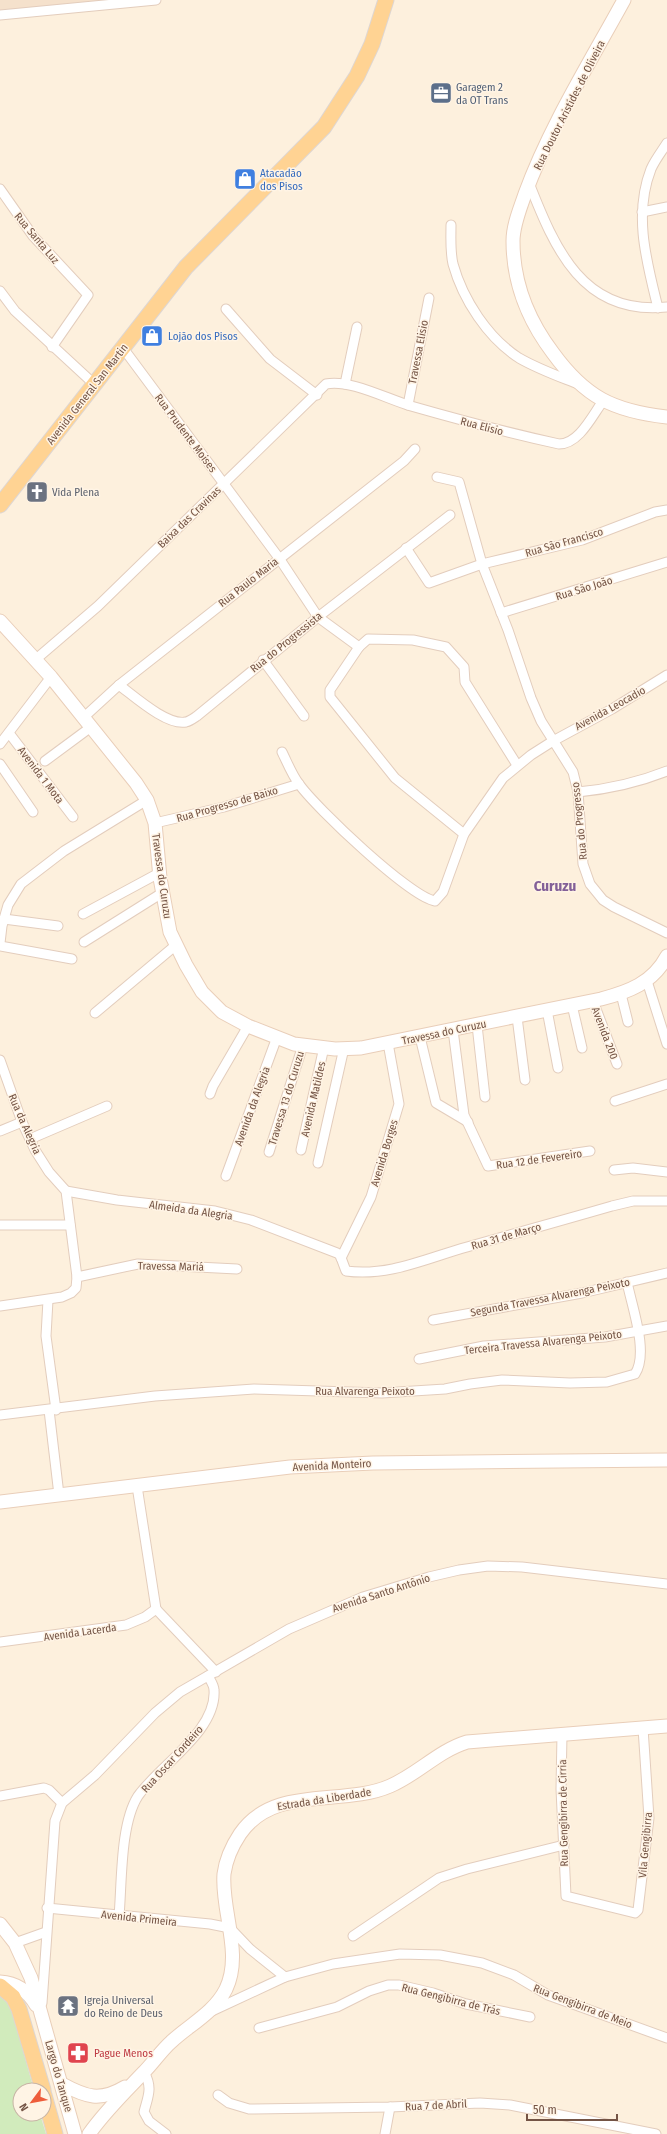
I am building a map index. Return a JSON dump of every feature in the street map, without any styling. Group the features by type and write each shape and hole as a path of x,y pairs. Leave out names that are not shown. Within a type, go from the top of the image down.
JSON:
{"main road":[{"name":"Avenida General San Martin","path":"0,505 200,251 286,167 324,127 357,76 372,44 386,0"},
{"name":"Largo do Tanque","path":"0,1986 13,1997 19,2008 40,2082"},
{"name":"Largo do Tanque","path":"52,2122 55,2134"}],"street":[{"path":"0,15 156,0"},
{"name":"Rua Doutor Aristídes de Oliveira","path":"624,0 541,154 529,183 517,216 513,240 515,272 524,305 541,337 560,363 581,386 603,401 627,410 667,417"},
{"path":"529,183 545,224 564,258 578,277 603,297 628,306 662,308 643,243 642,212 644,193 652,168 667,143"},
{"name":"Rua Santa Luz","path":"0,189 33,236 88,295 52,347"},
{"path":"642,212 667,207"},
{"path":"451,224 450,246 458,279 467,299 493,334 518,357 542,370 581,386"},
{"path":"0,292 15,311 52,347 94,384"},
{"name":"Travessa Elisio","path":"408,406 429,298"},
{"path":"226,309 270,359 317,395"},
{"path":"337,384 357,327"},
{"name":"Rua Prudente Moises","path":"123,348 279,558 318,617"},
{"name":"Rua Elisio","path":"337,384 408,406 495,430 566,444 579,434 603,401"},
{"name":"Baixa das Cravinas","path":"35,660 98,606 317,395 323,387 337,384"},
{"name":"Rua Paulo Maria","path":"45,760 87,723 119,685 404,461 415,449"},
{"name":"Rua do Progresso","path":"437,476 459,482 482,564 501,613 530,698 541,721 573,772 578,792 583,864 590,884 603,900 667,933"},
{"name":"Rua São Francisco","path":"406,548 429,582 482,564 582,540 655,512 667,510"},
{"name":"Rua do Progressista","path":"119,685 164,716 176,721 186,722 197,716 263,660 450,515"},
{"name":"Rua São João","path":"501,613 667,562"},
{"path":"318,617 360,647"},
{"name":"Travessa do Curuzu","path":"0,622 51,677 136,783 147,800 155,823 159,873 170,932 202,992 222,1012 248,1026 303,1045 361,1048 593,1001 621,994 647,981"},
{"path":"464,834 395,778 330,697 330,690 360,647 368,639 406,640 432,643 450,650 464,667 465,682 517,765"},
{"path":"263,660 304,716"},
{"name":"Avenida Leocadio","path":"299,784 329,817 381,864 414,890 435,901 443,892 464,834 490,794 517,765 553,741 612,709 667,675"},
{"path":"0,744 51,677"},
{"name":"Avenida 1 Mota","path":"8,733 73,817"},
{"path":"282,752 299,784"},
{"path":"0,764 33,812"},
{"path":"578,792 614,788 642,781 667,771"},
{"name":"Rua Progresso de Baixo","path":"155,823 217,809 299,784"},
{"path":"0,939 3,914 17,888 30,876 64,851 147,800"},
{"path":"83,914 159,873"},
{"path":"84,942 162,893"},
{"path":"3,914 58,926"},
{"path":"95,1013 176,945"},
{"path":"0,946 72,959"},
{"path":"667,956 656,973 647,981 667,1044"},
{"path":"621,994 628,1022"},
{"name":"Avenida 200","path":"593,1001 617,1064"},
{"path":"572,1005 582,1048"},
{"path":"547,1010 558,1068"},
{"path":"517,1017 525,1080"},
{"path":"477,1025 485,1097"},
{"path":"210,1094 213,1086 248,1026"},
{"path":"453,1030 464,1115 468,1122"},
{"name":"Avenida da Alegria","path":"226,1176 277,1037"},
{"path":"420,1037 436,1103 468,1122"},
{"name":"Avenida Borges","path":"342,1258 370,1197 399,1104 388,1043"},
{"name":"Travessa 13 do Curuzu","path":"269,1152 303,1045"},
{"name":"Avenida Matildes","path":"301,1150 324,1047"},
{"path":"318,1163 344,1048"},
{"name":"Rua da Alegria","path":"0,1060 30,1140 49,1172 66,1191"},
{"path":"615,1101 667,1084"},
{"path":"30,1140 107,1106"},
{"path":"0,1131 22,1122"},
{"name":"Rua 12 de Fevereiro","path":"468,1122 488,1166 590,1151"},
{"path":"614,1170 633,1168 667,1172"},
{"path":"0,1306 48,1300 71,1293 76,1288 77,1276 66,1191"},
{"name":"Almeida da Alegria","path":"66,1191 117,1200 222,1212 251,1220 284,1232 337,1253 342,1258"},
{"name":"Rua 31 de Março","path":"342,1258 346,1271 363,1274 390,1271 612,1206 633,1201 667,1201"},
{"path":"0,1225 70,1225"},
{"name":"Travessa Mariá","path":"77,1276 138,1264 237,1268"},
{"name":"Segunda Travessa Alvarenga Peixoto","path":"433,1320 582,1293 667,1273"},
{"name":"Rua Alvarenga Peixoto","path":"0,1415 53,1410 155,1396 254,1389 382,1393 445,1389 502,1380 570,1383 607,1382 635,1374 639,1368 641,1353 627,1282"},
{"path":"48,1300 46,1336 59,1495"},
{"name":"Terceira Travessa Alvarenga Peixoto","path":"419,1359 484,1346 605,1337 667,1326"},
{"name":"Avenida Monteiro","path":"0,1502 290,1467 373,1463 667,1460"},
{"path":"138,1486 156,1609 212,1674"},
{"name":"Avenida Santo Antônio","path":"62,1803 95,1775 155,1713 180,1692 289,1629 331,1609 399,1585 459,1570 488,1566 522,1567 667,1584"},
{"name":"Avenida Lacerda","path":"0,1642 126,1625 145,1617 156,1609"},
{"name":"Rua Oscar Cordeiro","path":"119,1916 126,1829 130,1815 138,1796 210,1716 214,1700 212,1674"},
{"name":"Estrada da Liberdade","path":"207,2013 220,2000 231,1976 230,1928 225,1884 225,1865 230,1851 244,1828 266,1809 280,1804 364,1794 391,1786 440,1753 467,1742 667,1726"},
{"name":"Vila Gengibirra","path":"565,1893 569,1898 635,1913 638,1910 648,1830 643,1728"},
{"name":"Rua Gengibirra de Cirria","path":"562,1734 565,1893"},
{"path":"0,1796 44,1788 49,1790 62,1803"},
{"name":"Largo do Tanque","path":"43,2017 41,1995 54,1821 62,1803"},
{"path":"353,1936 439,1878 467,1869 564,1845"},
{"name":"Avenida Primeira","path":"48,1908 210,1924 230,1928"},
{"name":"Largo do Tanque","path":"1,1927 15,1943 31,1978 75,2134"},
{"path":"230,1928 250,1949 286,1977"},
{"path":"15,1943 46,1932"},
{"name":"Rua Gengibirra de Meio","path":"89,2134 99,2120 169,2044 207,2013 286,1977 333,1964 370,1957 400,1954 440,1955 482,1963 514,1975 548,1995 667,2038"},
{"name":"Largo do Tanque","path":"0,1982 15,1985 25,1991 43,2017"},
{"name":"Rua Gengibirra de Trás","path":"259,2028 337,2007 369,1991 388,1985 399,1985 433,1992 466,2004 530,2017"},
{"path":"144,2072 148,2079 150,2095 144,2112 149,2121 166,2134"},
{"name":"Rua Gengibirra de Meio","path":"92,2097 115,2093 134,2083"},
{"path":"62,2084 92,2097 100,2106 99,2120"},
{"name":"Rua 7 de Abril","path":"218,2095 229,2103 249,2110 390,2107 453,2103 510,2105 656,2134"},
{"path":"385,2134 390,2107"}],"shaded area":[{"path":"0,0 106,0 0,11"}],"green space":[{"path":"0,1995 8,2003 13,2015 32,2082 12,2082 12,2122 42,2122 46,2134 0,2134"}],"place":[{"name":"Garagem 2 da OT Trans","path":"441,93"},
{"name":"Atacadão dos Pisos","path":"245,179"},
{"name":"Lojão dos Pisos","path":"152,336"},
{"name":"Vida Plena","path":"37,492"},
{"name":"Igreja Universal do Reino de Deus","path":"68,2006"},
{"name":"Pague Menos","path":"78,2053"}],"district":[{"name":"Curuzu","path":"555,886"}]}
